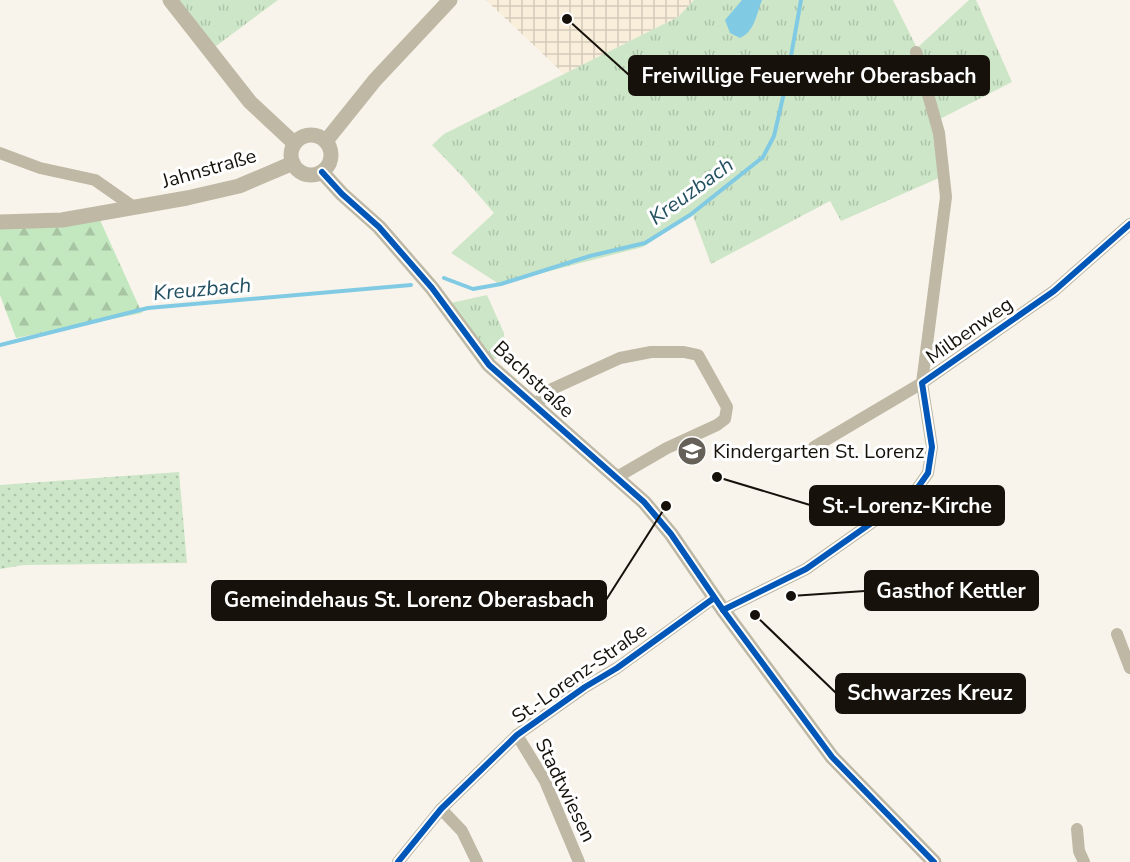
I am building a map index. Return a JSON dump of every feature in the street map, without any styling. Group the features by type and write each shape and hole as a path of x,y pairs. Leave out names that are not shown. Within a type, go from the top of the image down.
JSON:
{"street":[{"path":"170,0 250,102 294,143"},
{"path":"326,141 375,80 450,0"},
{"path":"814,447 922,383 946,197 939,133 916,52"},
{"path":"316,135 326,141 331,151 330,163 322,172 311,175 300,172 293,164 291,153 294,143 300,138 316,135"},
{"path":"0,153 40,168 95,180 135,208"},
{"name":"Jahnstraße","path":"0,222 62,220 188,198 239,186 293,164"},
{"name":"Bachstraße","path":"322,172 342,194 379,226 432,288 489,365 644,502 671,534 719,604 832,757 934,862"},
{"name":"Milbenweg","path":"719,604 806,569 914,493 928,473 932,447 922,383 1054,291 1130,224"},
{"path":"535,405 552,389 620,358 651,352 684,352 698,355 727,407 725,419 667,448 617,477"},
{"name":"St.-Lorenz-Straße","path":"398,862 441,809 518,735 585,687 719,604"},
{"path":"1118,634 1130,668"},
{"name":"Stadtwiesen","path":"518,735 545,781 579,862"},
{"path":"441,809 462,831 477,862"},
{"path":"1077,829 1079,851 1084,862"}],"shaded area":[{"path":"486,0 694,0 678,17 564,74"}],"green space":[{"path":"170,0 278,0 208,52"},
{"path":"694,0 893,0 917,48 969,0 976,0 1012,82 938,120 948,174 841,221 830,201 711,264 692,213 643,247 499,284 451,253 494,213 432,145 444,134 678,17"},
{"path":"100,220 142,313 16,338 0,295 0,226"},
{"path":"487,295 504,333 506,356 494,359 451,303"},
{"path":"179,472 187,563 24,565 0,569 0,485"}],"water":[{"path":"742,0 762,0 752,27 740,38 730,33 725,20"}],"waterway":[{"name":"Kreuzbach","path":"444,278 473,289 501,284 590,256 645,243 690,215 763,157 774,136 801,0"},
{"name":"Kreuzbach","path":"0,345 148,308 411,285"}],"cycle path":[{"path":"322,172 342,194 379,227 432,288 489,365 644,502 671,534 723,610 832,757 934,862"},
{"path":"723,610 806,569 914,493 928,473 932,447 922,383 1054,291 1130,224"},
{"path":"398,862 441,809 517,735 585,687 617,668 714,598"}],"place":[{"name":"Freiwillige Feuerwehr Oberasbach","path":"567,19"},
{"name":"Kindergarten St. Lorenz","path":"692,451"},
{"name":"St.-Lorenz-Kirche","path":"717,477"},
{"name":"Gemeindehaus St. Lorenz Oberasbach","path":"666,506"},
{"name":"Gasthof Kettler","path":"791,596"},
{"name":"Schwarzes Kreuz","path":"755,615"}]}
